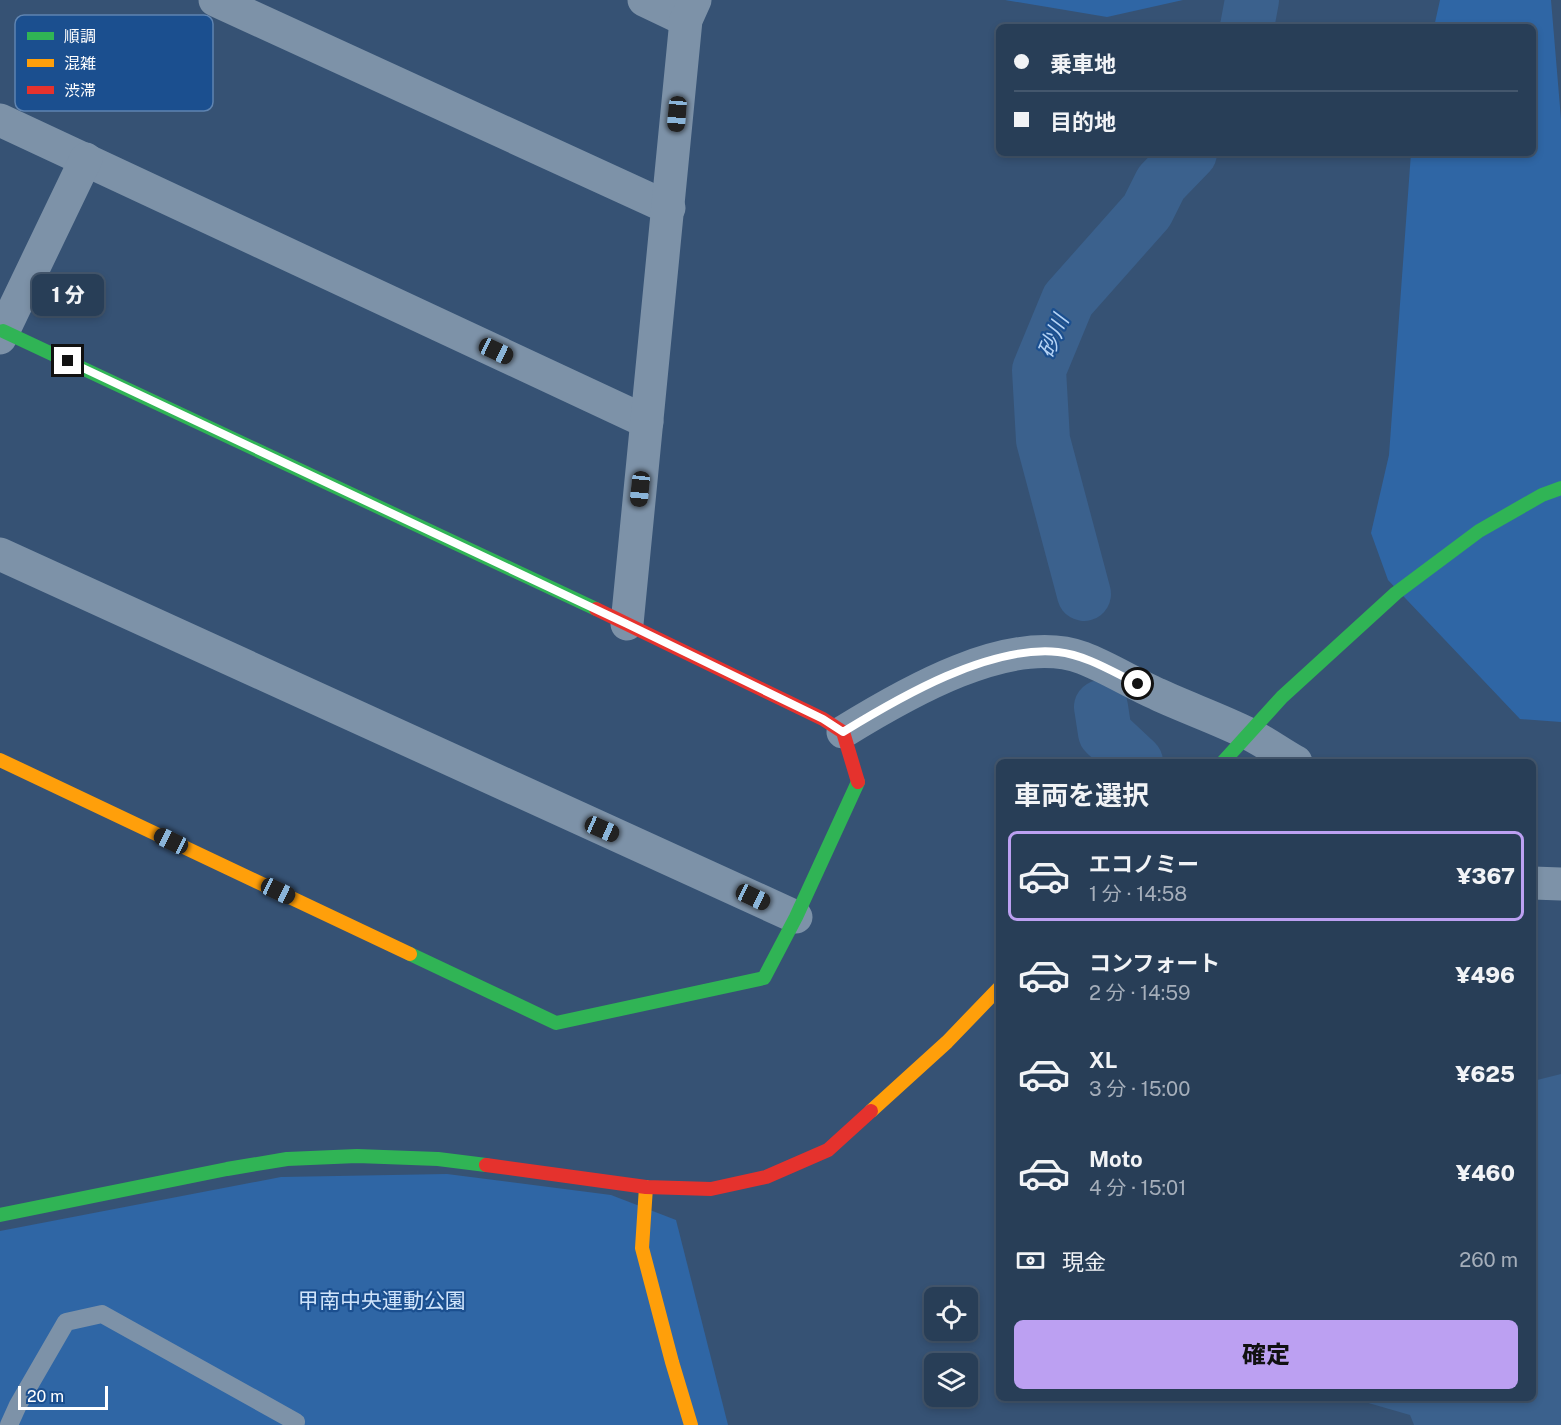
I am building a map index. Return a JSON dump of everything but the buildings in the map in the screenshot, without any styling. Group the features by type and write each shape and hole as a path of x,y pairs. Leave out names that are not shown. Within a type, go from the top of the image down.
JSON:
{"street":[{"path":"215,0 669,208"},
{"path":"627,624 691,10 644,0"},
{"path":"0,120 647,422"},
{"path":"0,760 556,1023 764,978 796,917 858,783 843,732 823,719 627,624 2,334 86,159"},
{"path":"1225,759 1282,697 1396,593 1479,531 1542,495 1561,488"},
{"path":"0,554 796,917"},
{"path":"843,732 898,698 977,664 1005,655 1058,652 1083,658 1250,734 1291,759"},
{"path":"1536,883 1561,884"},
{"path":"0,1215 227,1168 287,1159 357,1156 438,1159 646,1186 711,1189 766,1177 828,1150 946,1042 996,991"},
{"path":"646,1186 642,1248 691,1425"}],"lane":[{"path":"9,1425 18,1405 66,1322 102,1314 296,1422 294,1425"}],"green space":[{"path":"1005,0 1183,0 1107,17"},
{"path":"1440,0 1551,0 1561,119 1561,722 1520,719 1388,580 1371,533 1389,455 1411,156 1536,156 1536,24 1435,24"},
{"name":"甲南中央運動公園","path":"447,1174 611,1195 676,1220 728,1425 0,1425 0,1231 281,1177"}],"shaded area":[{"path":"1561,1074 1561,1425 1414,1425 1410,1415 1361,1401 1536,1401 1536,1080"}],"waterway":[{"name":"砂川","path":"1248,24 1252,0"},
{"name":"砂川","path":"1084,594 1043,440 1039,370 1068,300 1147,211 1161,183 1187,156"},
{"name":"砂川","path":"1101,707 1105,733 1133,759"}],"traffic: fast":[{"path":"3,331 596,609"},
{"path":"1226,759 1282,697 1396,593 1479,531 1542,495 1561,488"},
{"path":"410,954 556,1023 764,978 796,917 858,782"},
{"path":"0,1215 287,1159 357,1156 438,1159 486,1165"}],"traffic: slow":[{"path":"0,760 410,954"},
{"path":"871,1111 947,1042 996,991"},
{"path":"646,1187 642,1248 691,1425"}],"traffic: jam":[{"path":"596,609 823,719 843,732 858,782"},
{"path":"486,1165 646,1187 711,1189 766,1177 828,1150 871,1111"}],"route":[{"path":"68,361 627,624 823,719 843,732 898,698 977,664 1005,655 1058,652 1083,658 1138,684"}]}
